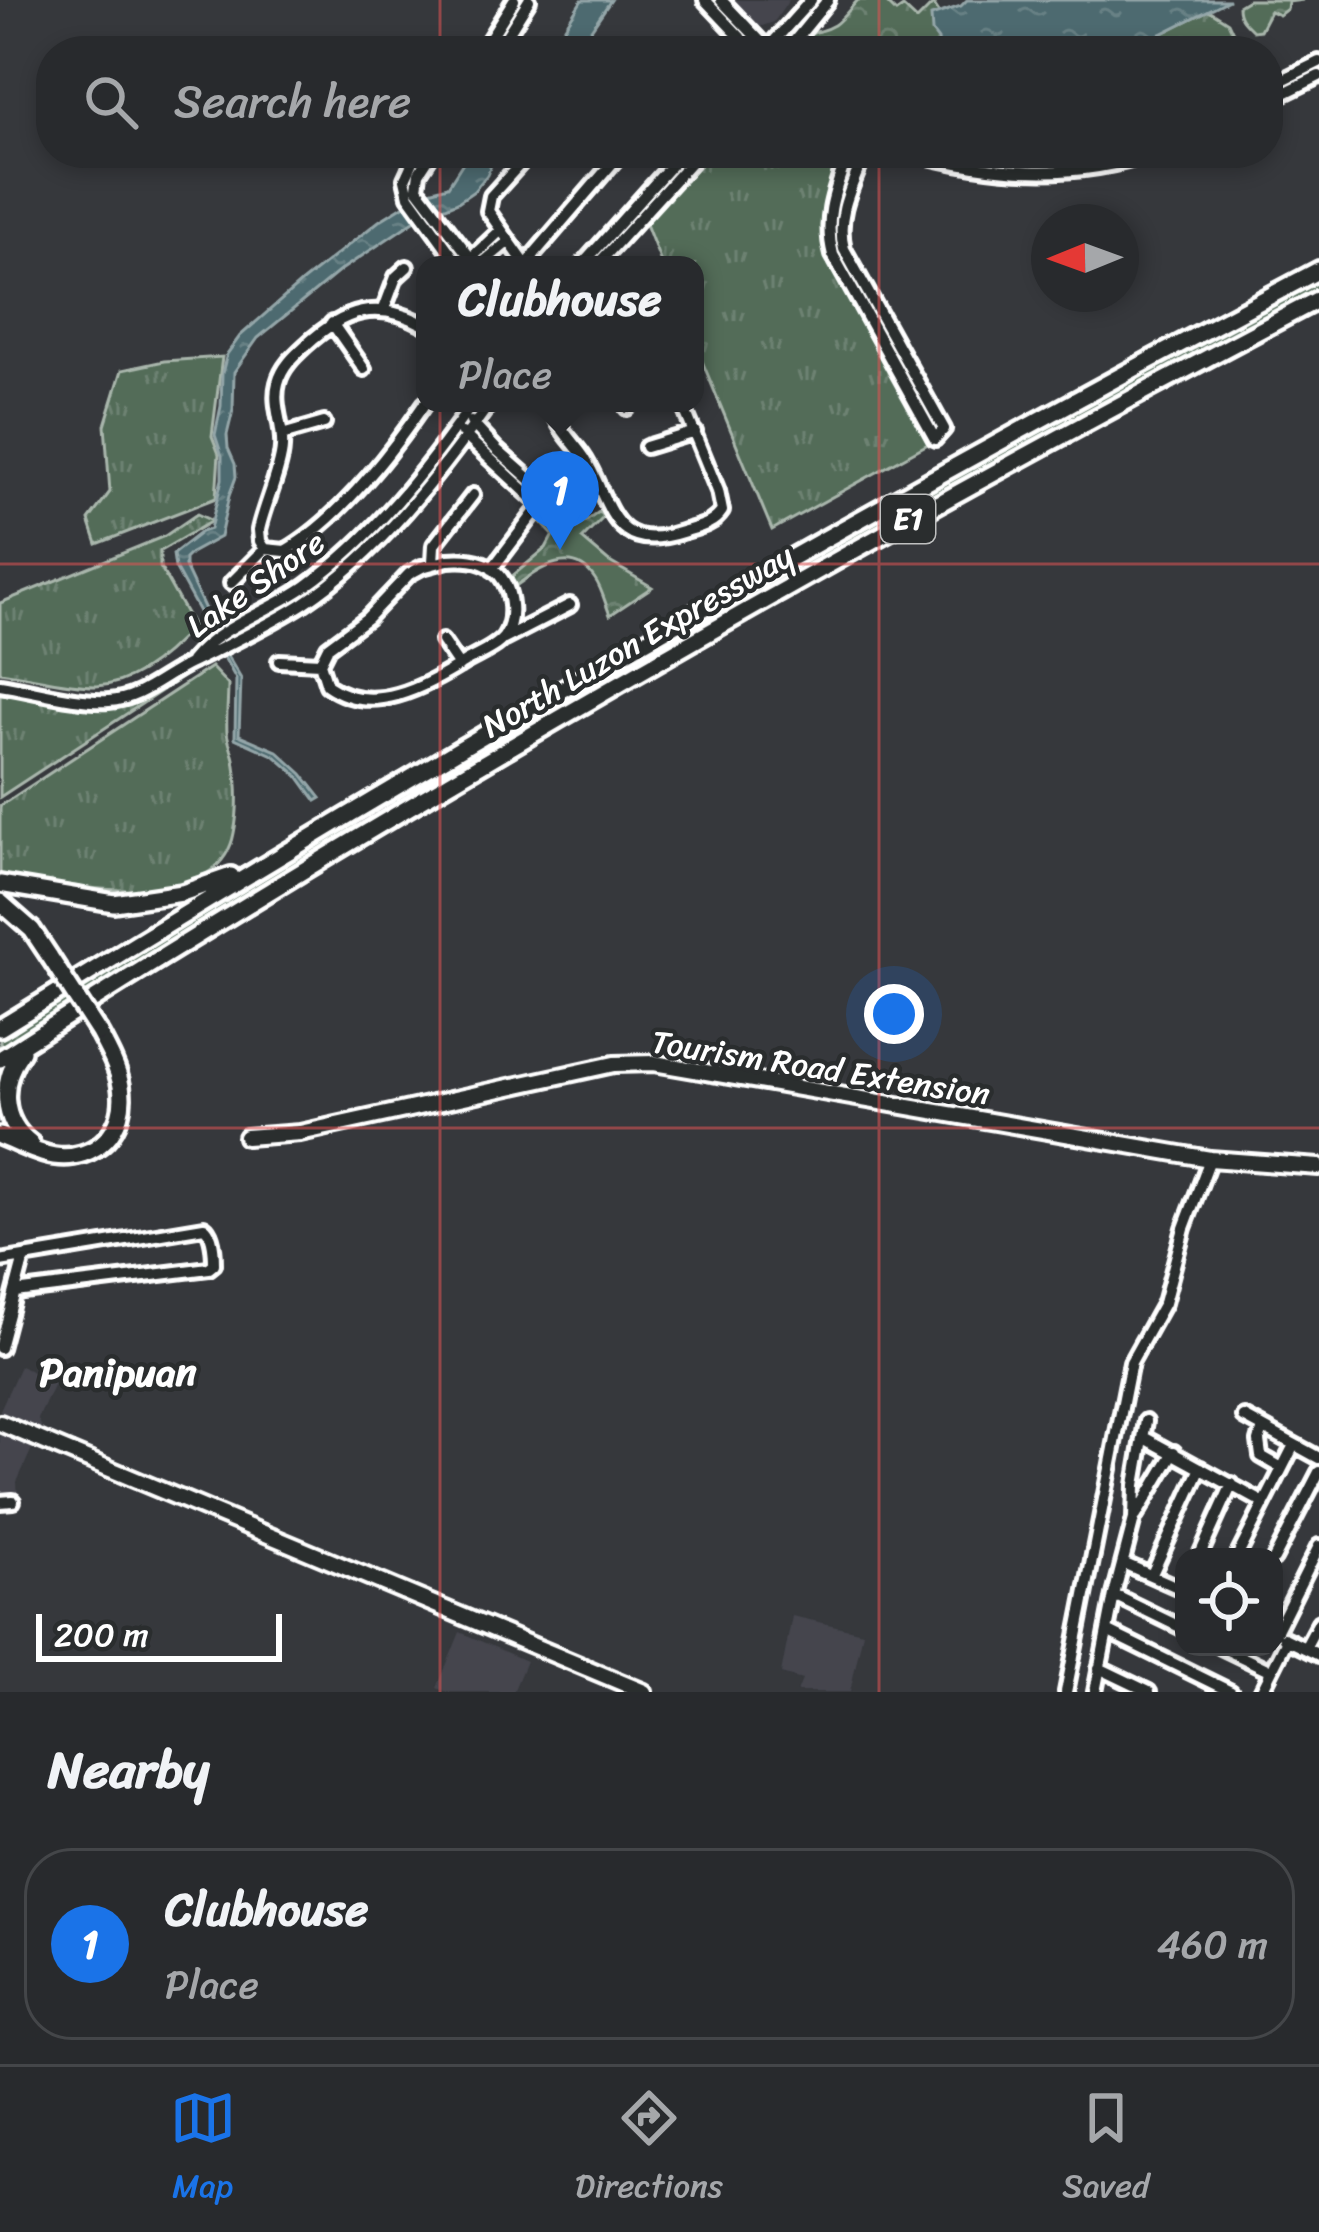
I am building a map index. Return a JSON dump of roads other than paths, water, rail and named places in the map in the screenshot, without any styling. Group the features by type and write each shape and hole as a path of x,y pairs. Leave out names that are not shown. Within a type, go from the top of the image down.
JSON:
{"highway":[{"path":"1284,289 1319,260"},
{"name":"North Luzon Expressway","path":"0,1028 286,851 758,575 1319,271"},
{"name":"North Luzon Expressway","path":"0,1058 712,629 1319,299"},
{"path":"0,884 91,901 134,902 203,887 286,851"},
{"path":"0,902 32,930 50,957 99,1034 122,1090 117,1124 106,1141 89,1152 47,1155 0,1136"},
{"path":"47,1155 15,1130 5,1109 4,1088 21,1052 62,1019"}],"main road":[{"name":"Tourism Road Extension","path":"246,1137 299,1132 614,1064 654,1064 1210,1159 1319,1167"},
{"path":"0,1423 644,1692"}],"street":[{"path":"491,36 514,0"},
{"path":"506,36 529,0"},
{"path":"705,0 739,36"},
{"path":"721,0 745,36"},
{"path":"779,36 811,0"},
{"path":"799,36 828,0"},
{"path":"1283,79 1319,62"},
{"path":"1283,94 1319,76"},
{"path":"408,168 412,188 463,256"},
{"path":"412,188 422,168"},
{"path":"516,168 491,196 488,216 520,256"},
{"path":"533,256 608,168"},
{"path":"590,256 669,168"},
{"path":"605,256 685,168"},
{"path":"843,168 827,226 838,252 935,439 944,429 838,252 843,208 859,168"},
{"path":"984,168 1083,168"},
{"path":"480,256 504,236"},
{"path":"384,309 397,277 407,267"},
{"path":"265,549 259,530 282,454 278,382 289,360 332,323 358,312 384,309 416,320"},
{"path":"332,323 364,368"},
{"path":"265,549 285,551 334,512 381,462 418,412"},
{"name":"Lake Shore","path":"0,685 107,701 144,691 221,642 308,600 368,549 425,489 469,412"},
{"name":"Lake Shore","path":"464,426 480,412"},
{"path":"539,419 547,412"},
{"path":"555,412 585,460 607,510 627,530 650,538 712,523 722,511 722,500 686,412"},
{"path":"282,435 324,423"},
{"path":"464,426 495,454 506,477 544,500"},
{"path":"646,447 695,432"},
{"path":"492,568 544,500 585,460"},
{"path":"433,562 434,545 473,495"},
{"path":"231,584 265,549"},
{"path":"502,640 510,623 512,599 492,568 474,560 433,562 409,574 367,618 328,646 320,663 323,679 336,691 375,699 401,695 570,605"},
{"path":"442,641 459,666"},
{"path":"279,661 320,663"},
{"path":"1066,1692 1131,1362 1168,1293 1184,1228 1210,1159"},
{"path":"0,1261 208,1229 214,1258 209,1268 15,1292"},
{"path":"0,1348 24,1257"},
{"path":"1244,1417 1319,1458"},
{"path":"1095,1692 1134,1519 1146,1421"},
{"path":"1263,1428 1261,1456 1282,1468"},
{"path":"1145,1438 1264,1503"},
{"path":"1242,1548 1294,1444"},
{"path":"1134,1519 1174,1452"},
{"path":"1152,1574 1201,1468"},
{"path":"1280,1548 1319,1472"},
{"path":"1203,1548 1232,1484"},
{"path":"1283,1616 1319,1546"},
{"path":"1123,1562 1175,1586"},
{"path":"1114,1595 1175,1625"},
{"path":"1305,1648 1319,1622"},
{"path":"1107,1631 1231,1692"},
{"path":"1283,1638 1319,1655"},
{"path":"1261,1692 1287,1640"},
{"path":"1240,1656 1271,1671"},
{"path":"1099,1668 1149,1692"}],"water":[{"path":"582,0 611,0 586,36 554,36 561,33"},
{"path":"967,0 1229,0 1157,36 935,36 931,16"},
{"path":"459,168 490,168 474,191 458,202 417,219 341,270 258,338 234,372 227,435 236,477 220,537 185,559 241,679 239,735 277,751 321,798 316,801 275,756 235,738 236,679 175,568 173,554 210,529 222,479 222,456 215,435 222,373 227,354 240,336 379,221 426,192 448,186"}],"place":[{"name":"Clubhouse","path":"560,550"}],"district":[{"name":"Panipuan","path":"118,1372"}]}
